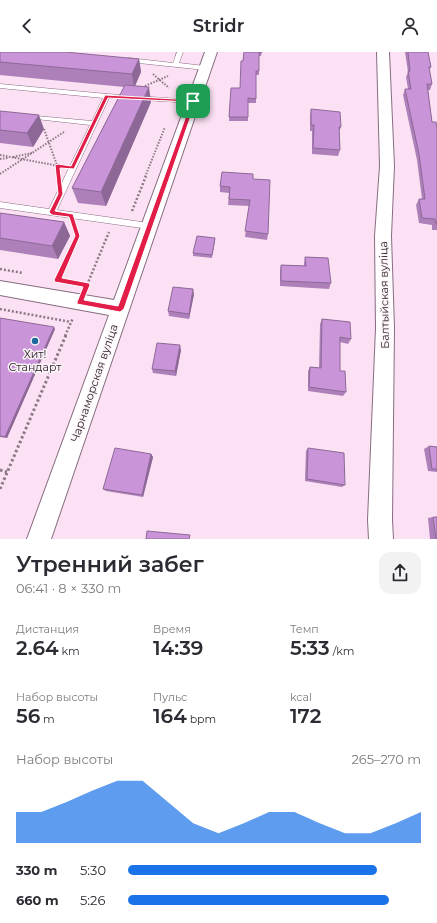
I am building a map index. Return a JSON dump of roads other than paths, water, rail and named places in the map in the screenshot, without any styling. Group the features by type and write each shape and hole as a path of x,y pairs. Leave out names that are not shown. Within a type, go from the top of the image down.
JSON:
{"street":[{"name":"Чарнаморская вуліца","path":"39,539 211,52"},
{"name":"Балтыйская вуліца","path":"381,539 380,520 385,328 383,236 387,166 383,52"},
{"path":"0,288 120,309"}],"lane":[{"path":"175,65 180,52"},
{"path":"121,59 205,68"},
{"path":"0,86 107,96 193,101"},
{"path":"52,212 107,96"},
{"path":"16,115 94,123"},
{"path":"0,205 149,226"}],"place":[{"name":"Хит! Стандарт","path":"35,341"}]}
